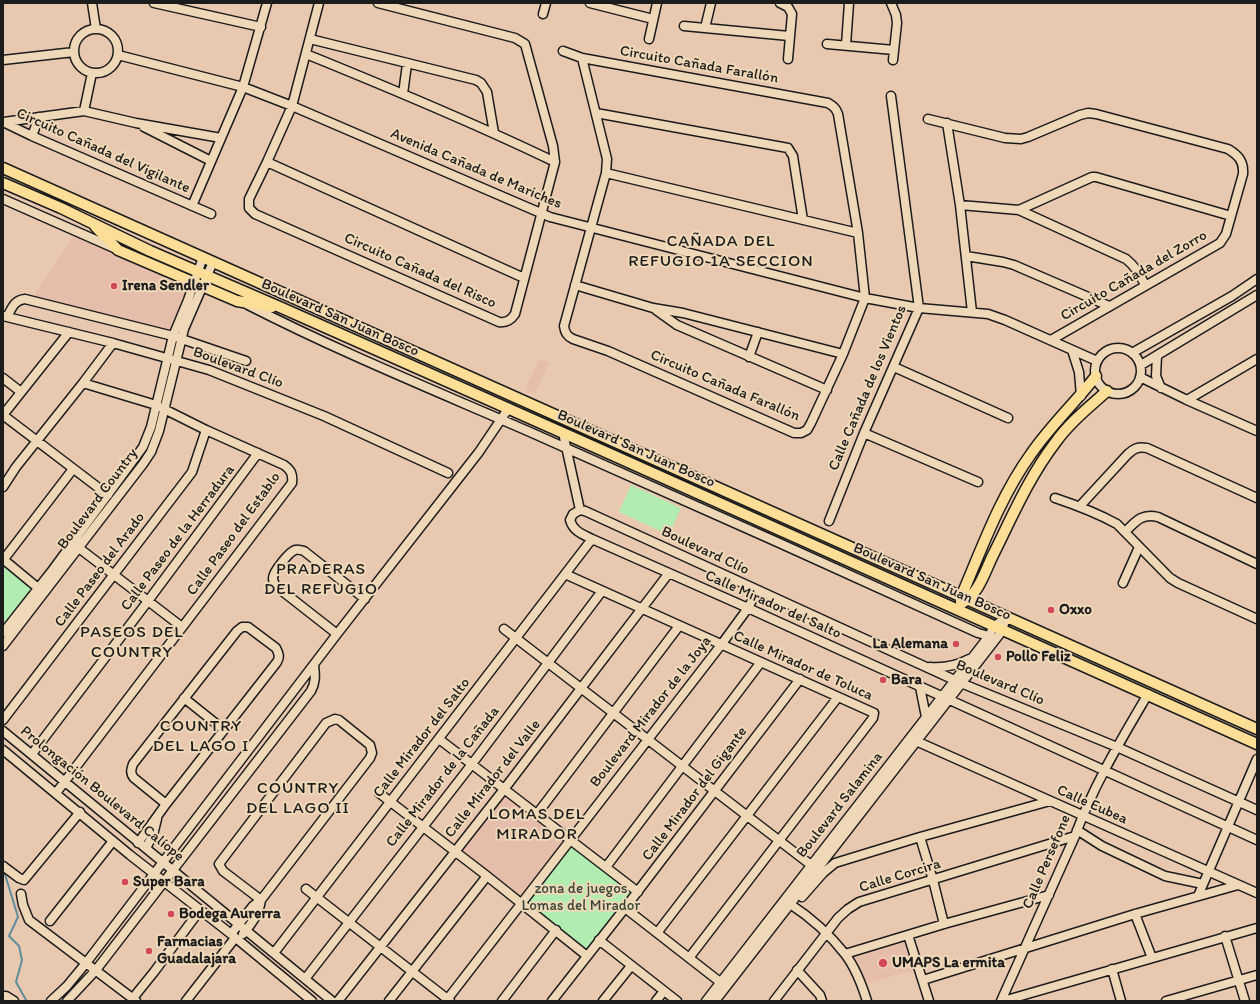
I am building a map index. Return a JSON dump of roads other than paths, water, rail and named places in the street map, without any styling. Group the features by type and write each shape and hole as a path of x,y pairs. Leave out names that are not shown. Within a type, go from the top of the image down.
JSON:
{"main road":[{"name":"Boulevard San Juan Bosco","path":"3,168 947,590 999,621 1148,694 1257,744"},
{"name":"Boulevard San Juan Bosco","path":"7,185 91,222 150,251 588,444 968,615 999,621 1015,621 1257,729"},
{"path":"91,222 118,250 236,301 282,308"},
{"path":"147,262 150,251 157,237"},
{"path":"968,615 963,600 979,554 1004,498 1016,477 1044,437 1081,396 1096,376"},
{"path":"948,606 963,600 975,591 1014,511 1055,443 1068,427 1107,391"},
{"path":"588,444 594,431"},
{"path":"947,590 960,585 973,560 979,554"},
{"path":"982,578 981,595 999,621 1005,627 1006,624 1015,621"},
{"path":"928,597 934,597 939,593 935,585"}],"street":[{"path":"92,3 96,29"},
{"path":"154,3 261,27"},
{"name":"Circuito Cañada del Vigilante","path":"4,122 32,136 192,206 243,87 267,3"},
{"name":"Circuito Cañada del Risco","path":"319,3 292,106 249,199 249,208 256,214 499,322 511,320 515,314 555,162 553,146 525,44 515,38 378,3"},
{"path":"543,14 546,3"},
{"path":"590,3 600,4 653,19"},
{"path":"649,39 657,3"},
{"path":"705,28 711,3"},
{"path":"780,3 788,7 792,14 788,59"},
{"path":"846,45 849,3"},
{"path":"891,3 896,15 897,23 893,60"},
{"path":"684,26 789,36"},
{"path":"96,29 103,30 113,37 118,49 118,55 116,62 106,71 92,73 80,66 76,60 74,52 75,45 83,33 96,29"},
{"path":"310,39 476,80 481,83 486,92 494,133"},
{"path":"827,44 894,50"},
{"name":"Circuito Cañada Farallón","path":"563,51 582,58 833,105 838,114 858,234 865,298 844,354 807,430 801,433 794,433 608,351 573,339 565,332 564,326 606,172 607,159 582,58"},
{"path":"3,60 74,52"},
{"path":"306,54 494,133 555,162"},
{"name":"Avenida Cañada de Mariches","path":"118,55 243,87 292,106 541,214 590,228 865,298 919,308 988,314 1006,320 1097,361"},
{"path":"403,94 407,64"},
{"path":"84,110 92,73"},
{"name":"Calle Cañada de los Vientos","path":"828,521 864,433 919,308 892,96"},
{"path":"4,122 84,110 136,123 221,138"},
{"path":"596,113 788,148 793,156 803,220"},
{"name":"Circuito Cañada del Zorro","path":"928,120 947,123 1005,138 1021,139 1080,114 1096,114 1228,149 1236,154 1244,166 1244,174 1230,216 1226,234 1220,243 1051,340"},
{"path":"32,136 38,117"},
{"path":"136,123 211,161"},
{"path":"947,123 960,205 972,312"},
{"path":"267,162 524,278"},
{"path":"606,172 858,234"},
{"path":"1020,210 1092,177 1230,216"},
{"path":"7,185 4,200 118,250"},
{"path":"960,205 1020,210 1126,259 1136,268 1145,285"},
{"path":"192,206 212,214"},
{"path":"966,256 1014,265 1109,306"},
{"name":"Boulevard Country","path":"3,646 76,546 147,458 159,431 165,410 184,329 202,273 203,257"},
{"name":"Boulevard Country","path":"202,273 213,262"},
{"path":"1132,353 1232,296 1257,279"},
{"name":"Boulevard Country","path":"3,633 38,588 76,546 108,495 143,447 151,427 173,336 188,300 198,284"},
{"path":"575,285 653,308 683,313 844,354"},
{"path":"1141,365 1257,295"},
{"name":"Boulevard Clío","path":"246,361 173,336 25,300 16,302 5,316 113,343 209,370 317,413 448,473"},
{"path":"244,303 307,334 410,381 566,448 978,633 989,636"},
{"path":"653,308 677,325 827,390"},
{"path":"69,332 3,415 108,495"},
{"path":"749,357 758,332"},
{"path":"3,487 16,467 113,343"},
{"path":"1113,349 1125,349 1132,353 1141,365 1140,377 1133,388 1127,392 1114,393 1107,391 1100,385 1096,376 1095,366 1097,361 1102,354 1113,349"},
{"path":"1072,350 1079,372 1081,396"},
{"path":"1157,356 1156,376 1161,388"},
{"path":"1187,400 1255,362"},
{"path":"894,367 1008,418"},
{"path":"1140,377 1257,431"},
{"path":"3,378 21,392"},
{"name":"Calle Paseo del Establo","path":"56,793 292,483 293,476 290,470 284,465 206,430 156,405 83,383"},
{"path":"51,1001 67,986 86,963 155,874 337,634 479,452 508,409"},
{"name":"Calle Paseo del Arado","path":"3,720 192,472 206,430"},
{"path":"563,433 580,510"},
{"path":"864,433 978,482"},
{"path":"1080,506 1126,455 1140,447 1147,448 1257,498"},
{"name":"Calle Paseo de la Herradura","path":"32,754 258,453"},
{"path":"38,588 3,559 73,469"},
{"path":"1055,498 1080,506 1117,524 1170,578 1178,583 1257,619"},
{"name":"Boulevard Clío","path":"580,510 586,511 757,591 926,667 1116,747 1257,810"},
{"name":"Calle Mirador del Salto","path":"580,510 573,514 570,520 572,525 576,530 592,539 748,608 944,699 1257,840"},
{"path":"1125,532 1144,516 1152,515 1257,564"},
{"name":"Calle Mirador del Salto","path":"274,953 592,539"},
{"path":"76,546 182,627"},
{"path":"1123,583 1139,546"},
{"path":"337,634 277,587 273,578 275,572 294,550 300,549 365,599"},
{"name":"Calle Mirador del Valle","path":"338,1001 505,788 669,573"},
{"name":"Calle Mirador de Toluca","path":"565,574 871,712 874,716 780,840"},
{"name":"Calle Mirador de la Cañada","path":"305,979 472,764 602,591"},
{"name":"Boulevard Mirador de la Joya","path":"448,1000 570,839 721,645 748,608 757,591"},
{"name":"Boulevard Salamina","path":"958,681 973,656 999,621"},
{"name":"Boulevard Salamina","path":"715,1001 792,905 916,741 999,621"},
{"path":"536,814 679,626"},
{"path":"138,842 277,662 279,652 253,629 242,627 237,631 132,764 131,774 134,778 166,804"},
{"path":"504,628 812,865"},
{"path":"926,667 954,665 973,656"},
{"path":"606,867 762,662"},
{"path":"67,1001 96,970 311,691 316,678 314,665"},
{"name":"Calle Mirador del Gigante","path":"552,1001 638,892 800,679"},
{"path":"920,687 926,717"},
{"name":"Calle Persefone","path":"1002,1001 1076,833 1082,815 1116,747 1148,694"},
{"path":"657,933 838,697"},
{"path":"184,698 224,730"},
{"name":"Boulevard Salamina","path":"706,1001 926,717 944,699"},
{"path":"186,1001 234,937 238,924 253,906 261,900 370,758 372,753 370,745 339,720 335,719 326,723 219,864 223,871 261,900"},
{"name":"Prolongación Boulevard Calíope","path":"3,731 332,1001"},
{"path":"439,738 638,892"},
{"name":"Calle Eubea","path":"916,741 1257,893"},
{"name":"Prolongación Boulevard Calíope","path":"3,750 80,812 113,841 312,1001"},
{"path":"1198,896 1257,759"},
{"path":"379,793 556,930 587,956"},
{"path":"867,1001 856,973 845,954 826,932 792,905 823,873 835,863 920,837 1050,801"},
{"path":"3,866 24,880 80,812"},
{"path":"146,848 153,834 157,816"},
{"path":"1076,833 1165,876 1203,884"},
{"name":"Calle Corcira","path":"774,1001 838,918 859,902 933,880 1076,833"},
{"path":"920,837 944,924"},
{"path":"689,958 780,840"},
{"path":"50,921 113,841"},
{"path":"389,1001 487,876"},
{"path":"923,980 1135,914 1238,884"},
{"path":"306,889 448,1000"},
{"path":"21,894 23,906 29,920 135,1000 200,910"},
{"path":"845,954 944,924 1049,895"},
{"path":"234,937 246,930 260,909 261,900"},
{"path":"625,908 720,982"},
{"path":"1135,914 1152,958"},
{"path":"1002,1001 1257,928"},
{"path":"502,1001 556,930"},
{"path":"908,935 929,1001"},
{"path":"1225,936 1245,1001"},
{"path":"599,940 630,966 677,1001"},
{"path":"604,1001 630,966"},
{"path":"797,970 820,995 822,1001"},
{"path":"1112,970 1121,1001"},
{"path":"1166,1001 1257,974"},
{"path":"656,1001 664,991"},
{"path":"3,996 6,996 14,1001"}],"waterway":[{"path":"4,871 18,917 9,936 19,946 22,960 16,982 26,1000"}],"place":[{"name":"Irena Sendler","path":"114,286"},
{"name":"Oxxo","path":"1051,610"},
{"name":"La Alemana","path":"956,644"},
{"name":"Pollo Feliz","path":"998,657"},
{"name":"Bara","path":"883,680"},
{"name":"Super Bara","path":"125,882"},
{"name":"Bodega Aurerra","path":"171,914"},
{"name":"Farmacias Guadalajara","path":"149,951"},
{"name":"UMAPS La ermita","path":"883,963"}],"district":[{"name":"CAÑADA DEL REFUGIO 1A SECCION","path":"721,252"},
{"name":"PRADERAS DEL REFUGIO","path":"321,580"},
{"name":"PASEOS DEL COUNTRY","path":"132,643"},
{"name":"COUNTRY DEL LAGO I","path":"201,737"},
{"name":"COUNTRY DEL LAGO II","path":"298,799"},
{"name":"LOMAS DEL MIRADOR","path":"537,825"}],"park label":[{"name":"zona de juegos Lomas del Mirador","path":"581,898"}]}
